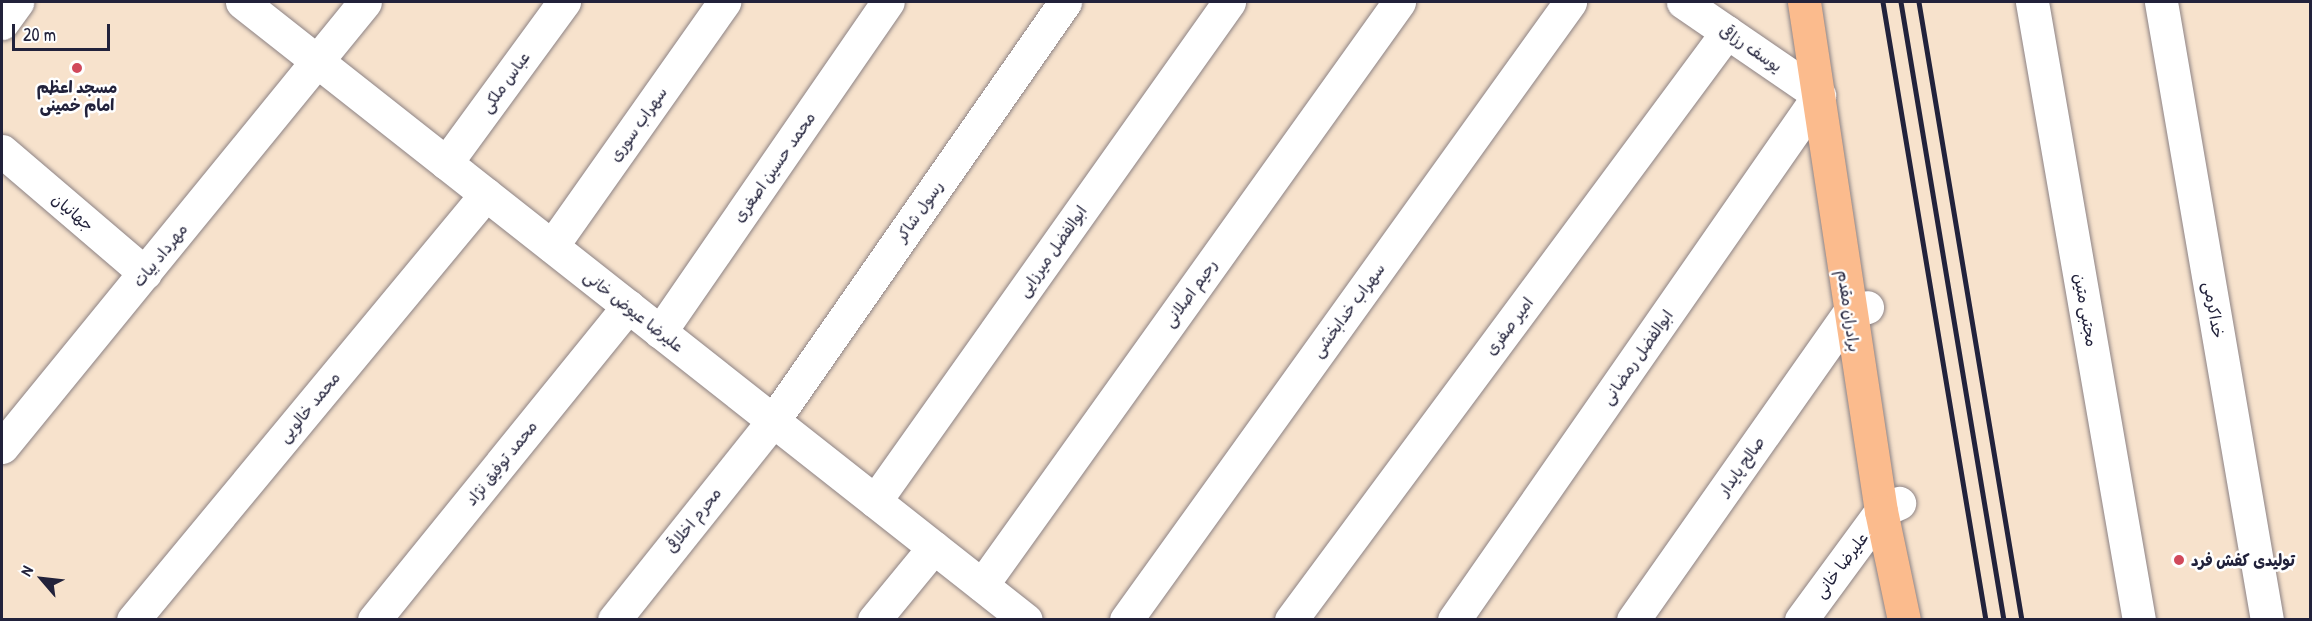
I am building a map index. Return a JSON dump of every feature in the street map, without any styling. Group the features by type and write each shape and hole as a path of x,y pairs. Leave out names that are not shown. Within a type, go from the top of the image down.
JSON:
{"main road":[{"name":"برادران مقدم","path":"1804,2 1827,95"},
{"name":"برادران مقدم","path":"1819,2 1827,95 1858,310 1890,507 1904,620"},
{"name":"برادران مقدم","path":"1890,507 1921,620"}],"street":[{"path":"2,23 17,2"},
{"name":"علیرضا عیوض خانی","path":"242,2 1026,620"},
{"name":"مهرداد بیات","path":"2,447 365,2"},
{"name":"عباس ملکی","path":"446,163 564,2"},
{"name":"سهراب سوری","path":"552,246 724,2"},
{"name":"محمد حسین اصغری","path":"660,332 888,2"},
{"name":"رسول شاکر","path":"773,421 1065,2"},
{"name":"ابوالفضل میرزایی","path":"875,501 1229,2"},
{"name":"رحیم اصلانی","path":"982,585 1399,2"},
{"name":"سهراب خدابخشی","path":"1126,620 1570,2"},
{"name":"یوسف رزاقی","path":"1683,2 1827,95"},
{"name":"مجتبی متین","path":"2032,2 2139,620"},
{"name":"خداکرمی","path":"2161,2 2267,620"},
{"name":"امیر صفری","path":"1291,620 1727,32"},
{"name":"ابوالفضل رمضانی","path":"1454,620 1827,95"},
{"name":"جهانیان","path":"2,151 145,273"},
{"name":"محمد خالویی","path":"133,620 486,195"},
{"name":"محمد توفیق ‌نژاد","path":"374,620 628,306"},
{"name":"صالح پایدار","path":"1633,620 1858,310"},
{"name":"محرم اخلاقی","path":"614,620 773,421"},
{"name":"علیرضا خانی","path":"1801,620 1890,507"},
{"path":"874,620 934,547"}],"railway":[{"path":"1883,2 1986,620"},
{"path":"1901,2 2004,620"},
{"path":"1919,2 2022,620"}],"place":[{"name":"مسجد اعظم امام خمینی","path":"77,68"},
{"name":"تولیدی کفش فرد","path":"2179,560"}]}
